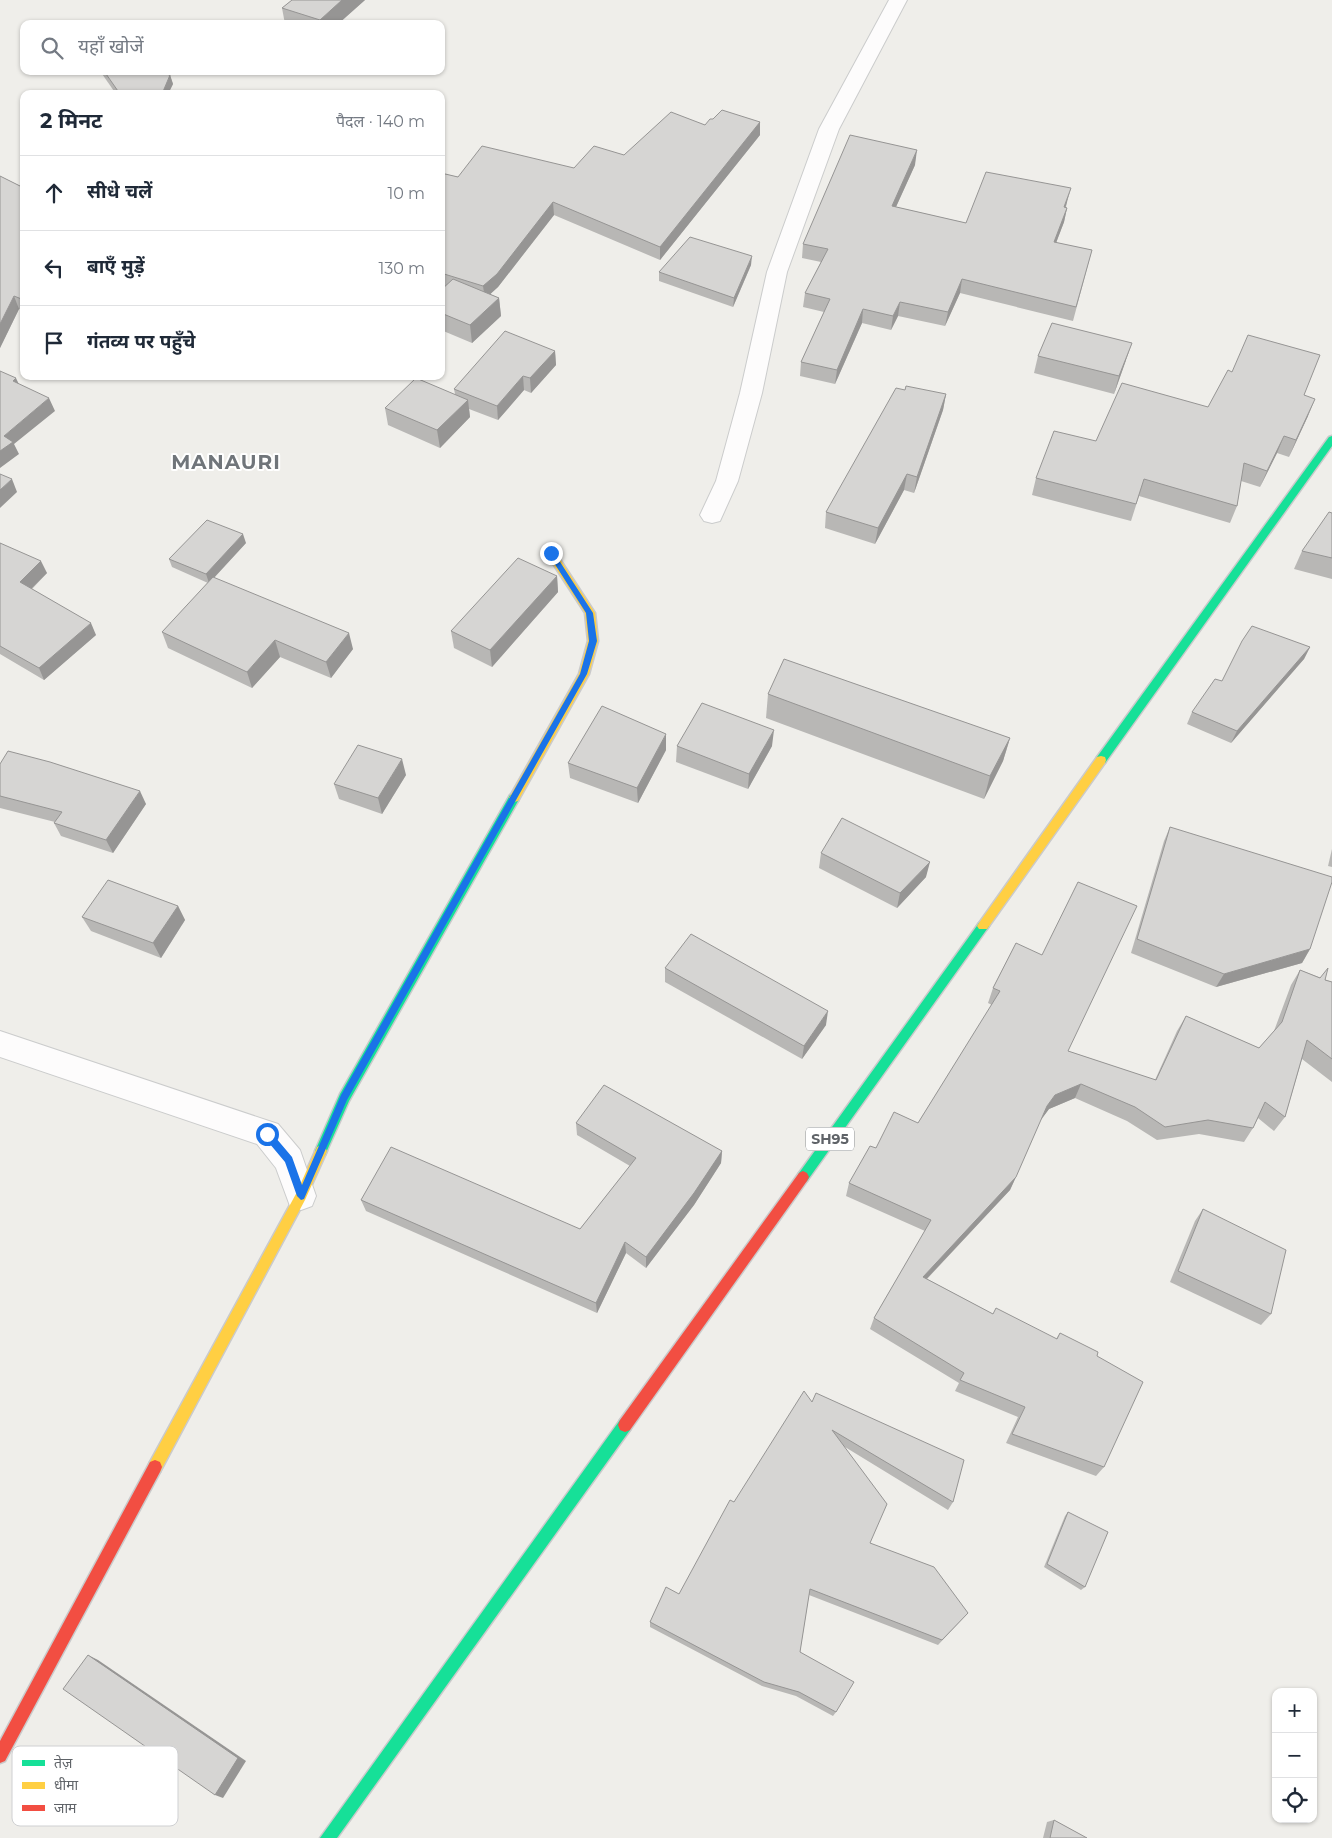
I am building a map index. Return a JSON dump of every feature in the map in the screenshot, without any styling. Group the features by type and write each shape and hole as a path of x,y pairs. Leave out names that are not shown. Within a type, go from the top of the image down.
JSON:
{"main road":[{"name":"SH95","path":"328,1838 1332,439"},
{"path":"0,1756 301,1196 344,1098 584,674 593,641 590,613 551,553"}],"street":[{"path":"712,515 727,481 749,402 777,272 783,254 829,129 898,0"},
{"path":"0,1044 267,1134 289,1160 301,1196"}],"building":[{"path":"292,0 342,0 320,20 282,8"},
{"path":"107,75 170,75 164,90 117,90"},
{"path":"722,110 760,122 660,247 553,202 497,274 483,286 445,274 445,174 458,177 482,146 574,168 594,146 624,155 671,112 705,125 710,119 713,119"},
{"path":"850,135 917,150 892,206 966,223 986,172 1071,188 1064,207 1067,208 1054,242 1092,250 1076,307 962,279 948,312 900,302 893,316 863,309 837,370 801,362 830,299 805,293 828,249 803,244"},
{"path":"0,176 20,186 20,298 14,296 0,324"},
{"path":"690,237 752,256 734,298 659,272"},
{"path":"453,279 499,298 470,325 445,315 445,286"},
{"path":"1052,323 1132,343 1119,376 1038,356"},
{"path":"505,331 555,351 530,378 523,376 497,406 454,389"},
{"path":"1248,335 1320,355 1304,395 1315,399 1296,440 1284,436 1267,471 1244,463 1237,506 1144,479 1136,504 1036,478 1054,431 1096,441 1122,383 1208,407 1228,370 1232,372"},
{"path":"0,371 16,378 13,381 49,398 4,436 13,442 0,451"},
{"path":"414,380 421,380 468,400 437,430 385,408"},
{"path":"906,386 946,394 917,477 907,474 878,528 826,512 896,388 905,390"},
{"path":"0,474 12,479 0,490"},
{"path":"1329,512 1332,513 1332,558 1302,551"},
{"path":"207,520 243,534 206,574 169,559"},
{"path":"0,543 41,561 20,582 91,623 39,668 0,646"},
{"path":"518,558 557,576 490,650 451,631"},
{"path":"213,577 349,633 326,662 275,640 247,672 162,632"},
{"path":"1252,626 1310,647 1237,731 1192,712 1215,679 1222,681 1242,641"},
{"path":"784,659 1010,738 990,776 768,694"},
{"path":"702,703 774,730 749,774 677,746"},
{"path":"602,706 666,734 637,788 568,763"},
{"path":"358,745 402,759 378,798 334,784"},
{"path":"8,751 50,762 140,791 106,840 54,823 62,812 0,796 0,764"},
{"path":"842,818 930,862 900,893 821,853"},
{"path":"1170,827 1332,877 1310,949 1224,974 1137,939"},
{"path":"108,880 178,906 153,943 82,917"},
{"path":"1078,882 1137,906 1068,1051 1156,1080 1186,1016 1259,1048 1282,1022 1300,970 1320,978 1328,968 1325,980 1332,982 1332,1059 1307,1040 1285,1117 1265,1102 1253,1128 1208,1120 1165,1127 1135,1107 1081,1084 1055,1095 1047,1106 1016,1177 923,1277 993,1314 996,1308 1057,1339 1060,1333 1098,1352 1097,1356 1143,1382 1104,1467 1012,1434 1025,1407 960,1380 964,1373 874,1318 931,1220 849,1183 870,1146 876,1148 894,1112 918,1123 1000,991 993,988 1016,943 1042,955"},
{"path":"691,934 828,1011 804,1046 665,968"},
{"path":"604,1085 722,1151 694,1193 646,1257 625,1242 596,1303 361,1200 391,1147 580,1229 636,1158 576,1123"},
{"path":"1203,1209 1286,1250 1271,1314 1178,1271"},
{"path":"804,1391 812,1402 816,1393 964,1460 953,1502 832,1430 887,1504 870,1543 934,1567 968,1613 942,1640 810,1589 800,1652 854,1682 836,1712 799,1692 764,1682 650,1622 666,1587 679,1594 730,1500 734,1502"},
{"path":"1068,1512 1108,1532 1085,1587 1047,1564"},
{"path":"88,1655 238,1758 215,1795 178,1769 178,1746 145,1746 63,1689"},
{"path":"1054,1820 1087,1838 1050,1838"}],"traffic: fast":[{"path":"1101,760 1332,439"},
{"path":"321,1151 344,1098 514,798"},
{"path":"803,1177 983,926"},
{"path":"328,1838 625,1425"}],"traffic: slow":[{"path":"514,798 584,674 593,641 590,613 551,553"},
{"path":"983,926 1101,760"},
{"path":"155,1467 301,1196 321,1151"}],"traffic: jam":[{"path":"625,1425 803,1177"},
{"path":"0,1756 155,1467"}],"district":[{"name":"MANAURI","path":"226,462"}],"route":[{"path":"267,1134 289,1160 301,1196 344,1098 388,1017 584,674 593,641 590,613 551,553"}]}
